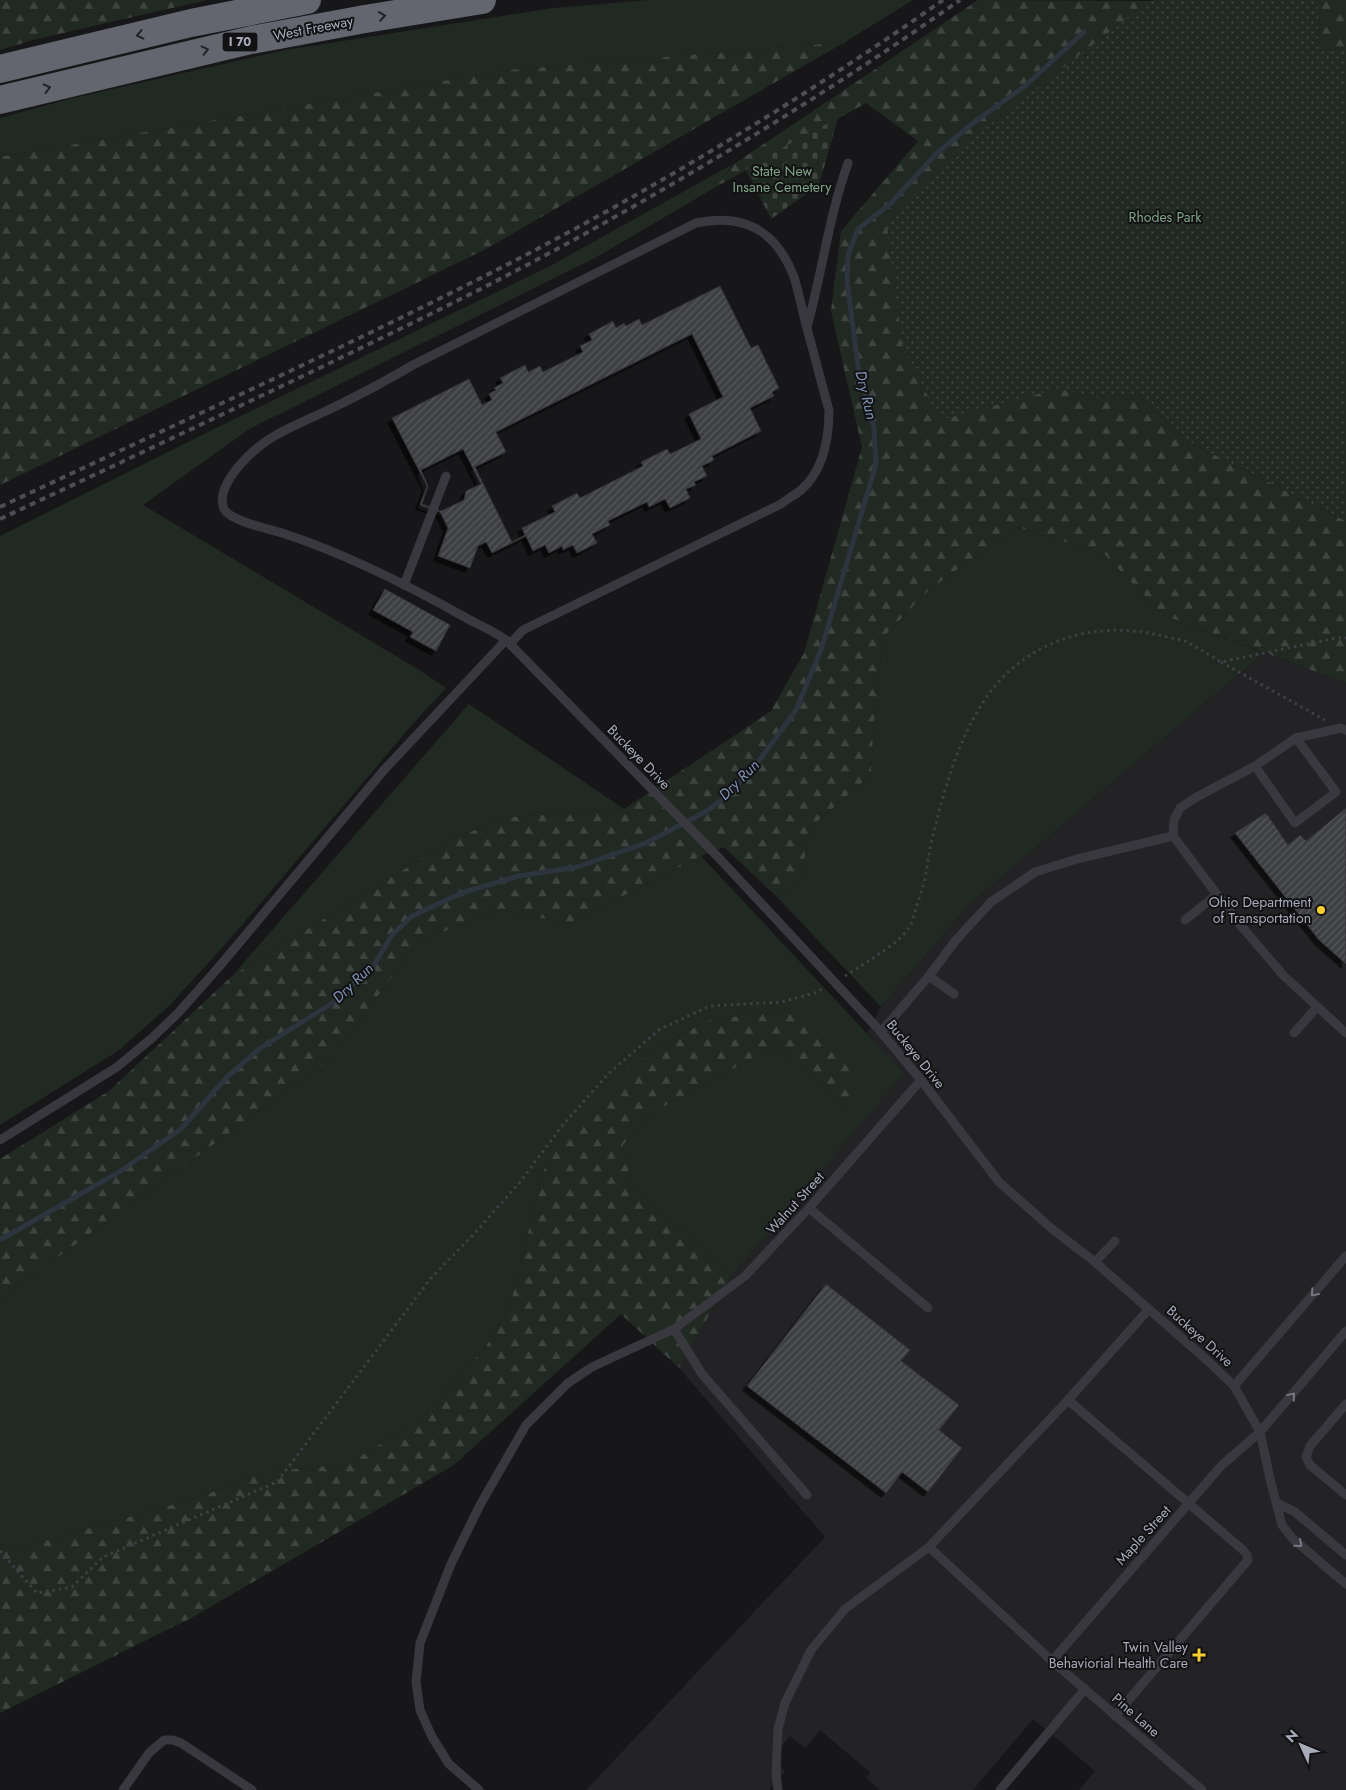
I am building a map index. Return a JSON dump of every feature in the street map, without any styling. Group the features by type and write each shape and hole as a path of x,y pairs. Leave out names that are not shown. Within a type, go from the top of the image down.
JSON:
{"highway":[{"name":"West Freeway","path":"0,69 191,23 307,0"},
{"name":"West Freeway","path":"0,100 251,40 365,18 482,0"}],"lane":[{"path":"807,328 839,188 848,163"},
{"path":"0,1140 117,1067 152,1038 179,1012 384,770 506,640 781,504 801,489 814,474 824,454 829,432 829,410 794,278 784,256 771,238 753,226 734,220 714,219 696,223 413,365 373,388 276,435 256,449 239,466 224,487 222,498 224,509 230,516 330,549 404,585 506,640"},
{"path":"404,585 446,476"},
{"name":"Buckeye Drive","path":"506,640 719,858 881,1032 921,1080 999,1182 1051,1228 1096,1262 1234,1386 1260,1432 1282,1525 1293,1539 1346,1584"},
{"path":"1344,729 1296,738 1255,766 1194,798 1180,808 1174,820 1173,836 1216,895 1283,975 1346,1034"},
{"path":"1255,766 1295,823 1336,792 1296,738"},
{"path":"881,1032 929,976 956,940 991,902 1035,872 1077,858 1173,836"},
{"path":"1186,920 1216,895"},
{"path":"929,976 954,994"},
{"path":"1294,1033 1317,1008"},
{"name":"Walnut Street","path":"479,1790 449,1764 432,1737 420,1710 416,1682 420,1643 430,1613 451,1564 480,1505 526,1426 547,1402 592,1367 674,1329 745,1276 809,1208 921,1080"},
{"path":"809,1208 928,1308"},
{"path":"1096,1262 1115,1241"},
{"path":"1234,1386 1346,1256"},
{"path":"778,1790 776,1772 778,1729 786,1703 811,1650 845,1609 930,1547 1068,1400 1149,1309"},
{"path":"674,1329 702,1374 807,1495"},
{"name":"Maple Street","path":"1052,1661 1221,1466 1260,1432 1345,1336"},
{"path":"1068,1400 1243,1550 1248,1560 1115,1716"},
{"path":"1346,1404 1310,1446 1306,1456 1310,1466 1346,1495"},
{"path":"1277,1503 1303,1518 1346,1555"},
{"name":"Pine Lane","path":"930,1547 1052,1661 1202,1790"},
{"path":"1000,1790 1085,1689"},
{"path":"123,1790 150,1753 164,1740 181,1742 252,1790"}],"path":[{"path":"0,1551 37,1593 72,1587 102,1557 278,1482 431,1278 475,1233 520,1182 562,1126 608,1074 660,1029 710,1006 781,1002 815,993 834,983 889,947 909,929 924,881 934,829 950,775 967,731 980,707 996,684 1012,667 1046,647 1069,637 1095,631 1124,629 1151,633 1184,641 1344,729"},
{"path":"1221,662 1336,638 1346,638"}],"shaded area":[{"path":"1264,653 1346,683 1346,1790 1079,1790 1095,1771 1033,1719 973,1790 880,1790 866,1778 870,1772 820,1730 805,1748 790,1736 771,1758 785,1771 769,1790 586,1790 825,1537 679,1368 731,1277 903,1073 867,1033 881,1007 971,903"}],"green space":[{"path":"0,0 207,0 33,40 0,50"},
{"path":"648,0 913,0 845,42 507,70 0,157 0,118 69,99 285,50 553,8"},
{"path":"978,0 1149,1 940,419 1060,388 1092,398 1140,396 1187,441 1346,521 1346,683 1163,615 1104,554 1017,527 930,589 883,637 873,734 871,775 812,826 799,881 778,898 724,847 701,856 568,924 499,909 418,942 331,1059 25,1281 0,1307 0,1159 109,1091 232,976 456,837 511,817 624,809 771,711 804,653 862,447 831,311 841,231 918,141 866,103 716,187 734,164"},
{"path":"1318,0 1346,0 1346,48 1319,51"},
{"name":"Rhodes Park","path":"1318,0 1319,51 1346,48 1346,521 1187,441 1140,396 1092,398 1060,388 940,420 903,348 887,227 953,153 1149,1"},
{"path":"845,42 486,249 0,485 0,157 507,70"},
{"name":"State New Insane Cemetery","path":"838,118 819,185 771,219 745,168"},
{"path":"733,164 716,187 595,258 251,428 143,505 421,671 446,688 411,726 231,938 169,1006 118,1051 0,1125 0,536 220,426 550,266"},
{"path":"1017,527 1104,554 1163,615 1264,653 971,903 881,1007 778,898 799,881 812,826 871,775 873,734 883,637 930,589"},
{"path":"469,704 624,809 511,817 456,837 232,976"},
{"path":"701,856 904,1073 731,1277 632,1185 623,1145 648,1115 777,1045 847,1110 793,1008 706,1021 645,1055 546,1162 509,1309 485,1348 419,1420 348,1464 262,1472 203,1496 16,1549 0,1546 0,1307 25,1281 331,1059 418,942 499,909 568,924"},
{"path":"793,1008 855,1072 847,1110 777,1045 648,1115 623,1145 632,1185 731,1277 679,1368 621,1314 454,1465 193,1617 0,1713 0,1546 16,1549 203,1496 262,1472 348,1464 419,1420 485,1348 509,1309 546,1162 581,1115 645,1055 706,1021"}],"building":[{"path":"720,286 751,348 758,345 779,388 772,392 774,396 750,408 761,431 712,456 714,460 702,466 707,476 694,482 696,485 686,489 690,498 670,508 665,499 649,507 647,502 608,521 610,525 592,534 597,543 577,553 573,545 563,550 562,546 549,553 545,545 533,551 526,536 492,553 486,542 478,546 470,568 438,556 448,528 440,512 420,505 427,486 392,418 469,379 482,405 492,400 489,394 496,390 494,388 503,383 500,378 525,365 528,372 540,366 543,372 583,352 580,346 592,340 589,334 613,321 616,328 624,323 626,326 639,319 642,325","holes":["692,334 723,397 689,414 701,439 670,454 667,449 641,462 643,466 580,498 577,493 552,506 555,512 522,528 525,535 512,542 475,467 506,452 496,432","463,449 481,484 466,491 464,500 441,511 422,504 428,486 421,470"]},
{"path":"385,589 450,625 436,651 410,637 413,632 373,610"},
{"name":"Ohio Department of Transportation","path":"1346,808 1346,964 1319,940 1235,833 1266,813 1288,845 1300,835 1306,841"},
{"path":"826,1284 910,1350 901,1361 959,1405 939,1430 962,1448 928,1492 902,1472 886,1493 747,1386"}],"waterway":[{"name":"Dry Run","path":"0,1240 119,1172 181,1129 226,1078 259,1049 331,1004 374,965 392,935 412,916 464,892 519,876 577,867 646,843 707,811 728,795 761,758 796,710 821,650 876,464 874,428 858,366 847,281 848,255 858,229 890,204 938,152 977,120 1025,86 1084,32"}],"railway":[{"path":"0,507 456,291 575,229 736,136 840,70 943,0"},
{"path":"0,519 377,340 561,247 644,201 782,118 960,0"}],"place":[{"name":"Ohio Department of Transportation","path":"1321,910"},
{"name":"Twin Valley Behaviorial Health Care","path":"1199,1655"}]}
